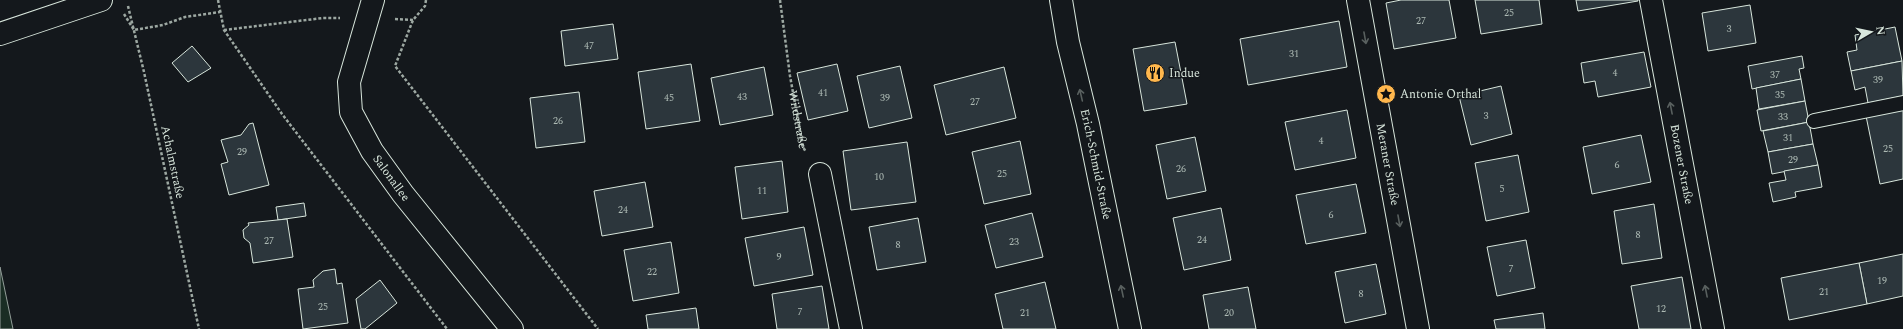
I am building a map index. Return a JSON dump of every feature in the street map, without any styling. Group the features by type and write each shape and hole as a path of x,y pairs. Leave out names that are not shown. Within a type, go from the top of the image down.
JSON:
{"street":[{"path":"0,34 101,0"},
{"name":"Erich-Schmid-Straße","path":"1061,0 1068,42 1088,124 1130,329"},
{"name":"Meraner Straße","path":"1358,0 1418,329"},
{"name":"Bozener Straße","path":"1651,0 1713,329"},
{"name":"Salonallee","path":"371,9 349,82 351,112 372,151 403,194 512,329"},
{"path":"820,174 851,329"}],"lane":[{"path":"1814,121 1903,102"}],"path":[{"name":"Achalmstraße","path":"126,0 134,30 200,329"},
{"path":"218,0 224,30 282,114 447,329"},
{"path":"426,0 425,6 413,20 395,66 598,329"},
{"name":"Wildstraße","path":"780,0 790,76 803,147 820,174"},
{"path":"224,30 323,18 371,9"},
{"path":"123,12 134,30 162,25 185,17 220,12"}],"green space":[{"path":"0,267 13,329 0,329"}],"building":[{"path":"1401,0 1449,0 1456,38 1394,49 1386,3"},
{"path":"1475,0 1539,0 1542,24 1481,34"},
{"path":"1576,0 1638,0 1638,1 1578,11"},
{"path":"1750,5 1756,43 1708,51 1702,13"},
{"path":"1339,21 1347,67 1248,85 1240,39"},
{"path":"613,24 618,59 565,66 561,31"},
{"path":"1895,27 1902,61 1851,71 1847,52 1857,50 1855,35"},
{"path":"1175,42 1187,104 1144,111 1133,49"},
{"path":"192,46 211,68 188,82 172,63"},
{"path":"1644,52 1651,87 1598,97 1595,81 1584,83 1581,63"},
{"path":"1802,56 1804,68 1799,69 1801,79 1752,89 1748,66"},
{"path":"1902,61 1903,96 1868,103 1865,87 1855,90 1851,71"},
{"path":"691,64 700,121 646,129 638,72"},
{"path":"837,64 848,111 808,120 797,73"},
{"path":"900,66 912,118 869,128 857,76"},
{"path":"764,67 773,115 720,125 711,78"},
{"path":"1004,67 1016,118 946,135 934,85"},
{"path":"1801,79 1805,101 1759,109 1756,88"},
{"path":"1501,86 1512,134 1471,145 1459,96"},
{"path":"579,92 585,142 536,148 530,98"},
{"path":"1805,101 1809,122 1761,131 1757,110"},
{"path":"1903,108 1903,179 1880,184 1866,116"},
{"path":"1347,110 1356,158 1295,170 1285,122"},
{"path":"1809,122 1813,144 1768,152 1763,131"},
{"path":"253,123 269,185 229,195 221,164 228,162 221,140 241,135 249,124"},
{"path":"1641,135 1651,182 1592,194 1583,147"},
{"path":"1195,137 1206,191 1167,199 1156,145"},
{"path":"1020,141 1031,194 984,204 972,152"},
{"path":"907,142 916,202 851,210 843,151"},
{"path":"1813,144 1818,165 1772,174 1768,152"},
{"path":"1518,155 1529,212 1486,221 1475,163"},
{"path":"782,161 788,212 742,219 735,167"},
{"path":"1818,165 1822,187 1795,192 1796,197 1773,202 1769,183 1786,180 1784,171"},
{"path":"645,182 653,227 602,236 594,191"},
{"path":"1356,184 1366,233 1306,244 1296,195"},
{"path":"304,203 306,216 278,220 276,207"},
{"path":"1654,204 1662,258 1622,264 1614,211"},
{"path":"1221,208 1231,260 1184,270 1173,218"},
{"path":"1032,213 1043,257 996,268 985,225"},
{"path":"918,218 926,262 877,270 869,227"},
{"path":"287,219 293,257 253,263 250,243 244,238 243,230 249,225 248,223"},
{"path":"804,227 813,275 754,286 745,238"},
{"path":"1526,240 1535,288 1497,296 1487,247"},
{"path":"671,242 679,293 633,301 624,250"},
{"path":"1903,254 1903,296 1867,304 1859,263"},
{"path":"1859,263 1867,304 1789,320 1781,278"},
{"path":"1376,264 1386,314 1345,323 1335,272"},
{"path":"335,269 337,284 342,283 348,323 303,329 298,289 314,287 313,280 323,271"},
{"path":"1682,277 1691,329 1639,329 1631,286"},
{"path":"380,280 397,303 365,329 361,329 356,299"},
{"path":"1045,282 1056,329 1003,329 995,294"},
{"path":"822,286 829,329 777,329 772,294"},
{"path":"1248,287 1256,329 1209,329 1203,295"},
{"path":"696,308 699,329 648,329 646,315"},
{"path":"1543,313 1545,329 1496,329 1494,320"}],"place":[{"name":"Indue","path":"1155,73"},
{"name":"Antonie Orthal","path":"1386,94"}]}
